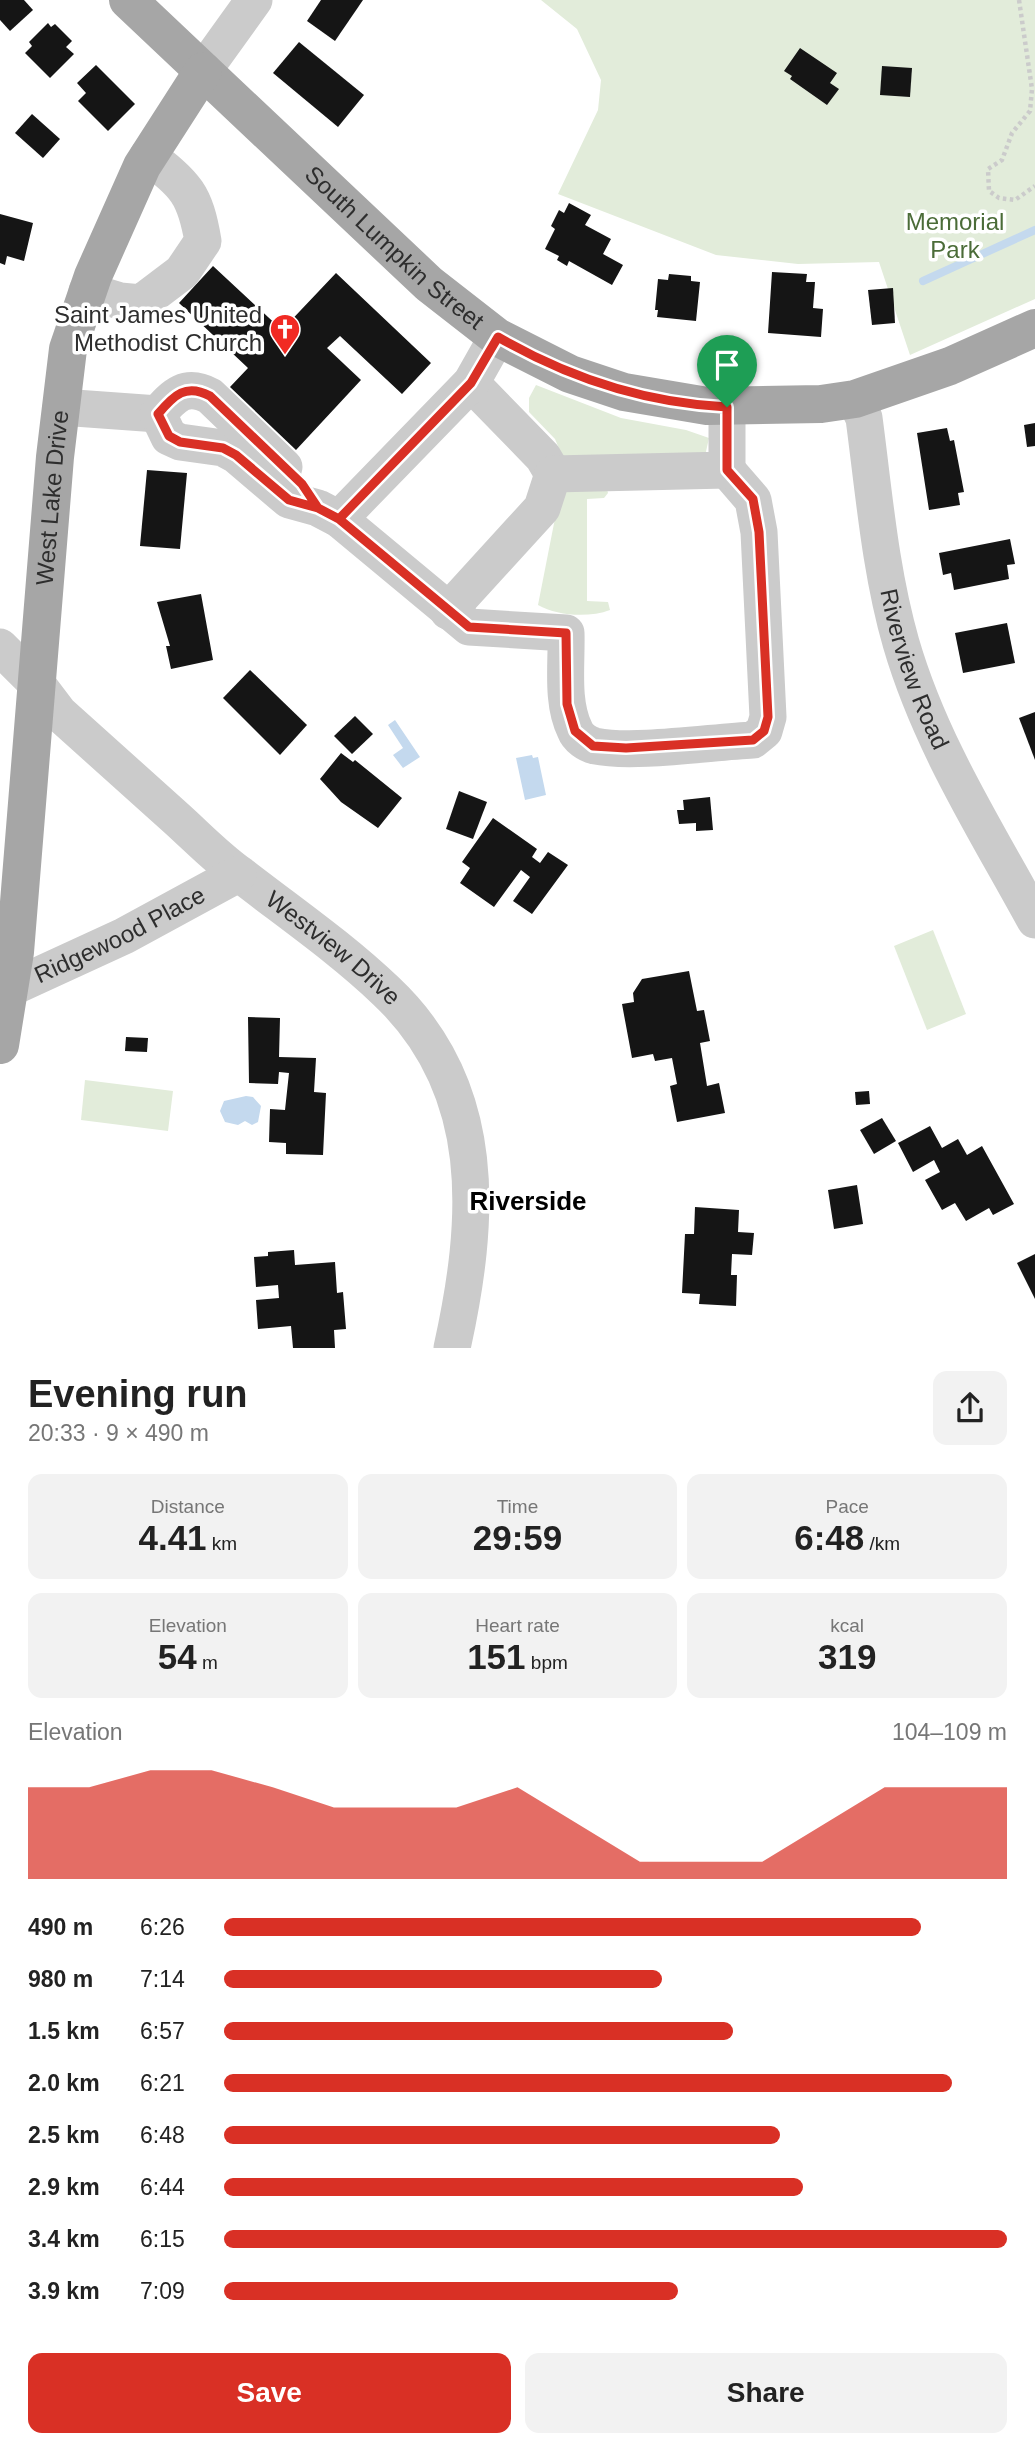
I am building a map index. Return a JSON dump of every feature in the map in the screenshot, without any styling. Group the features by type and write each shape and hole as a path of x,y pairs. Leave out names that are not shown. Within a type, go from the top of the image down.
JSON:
{"main road":[{"name":"South Lumpkin Street","path":"128,0 429,284 498,337 570,373 624,392 671,402 727,407 821,404 855,399 1025,338"},
{"name":"West Lake Drive","path":"0,1045 68,349 87,292 148,156 203,71"}],"street":[{"name":"West Lake Drive","path":"203,71 254,0"},
{"path":"87,292 120,302 142,303 182,272 203,241 197,206 178,179 148,156"},
{"path":"329,513 471,383 498,337"},
{"path":"471,383 543,457 554,474"},
{"path":"158,414 173,397 186,389 198,390 210,396 329,513 469,627 566,633 567,704 575,731 593,746 626,748 753,740 764,731 768,717 759,532 753,499 727,470 727,407"},
{"name":"Riverview Road","path":"855,399 864,418 883,560 901,642 923,706 967,801 1026,885 1035,920"},
{"path":"61,407 158,414"},
{"path":"158,414 169,436 180,442 223,448 236,455 289,500 329,513"},
{"path":"554,474 727,470"},
{"path":"448,611 542,508 554,474"},
{"name":"Westview Drive","path":"0,647 37,684 59,713 238,874 342,952 388,992 422,1034 457,1097 469,1150 471,1203 468,1274 452,1348"},
{"name":"Ridgewood Place","path":"5,990 124,936 238,874"}],"path":[{"path":"1019,0 1032,89 1030,111 1012,133 1002,160 988,169 989,191 999,198 1015,200 1035,186"}],"green space":[{"name":"Memorial Park","path":"541,0 1035,0 1035,299 910,355 879,262 798,264 716,255 558,194 598,110 601,80 577,29"},
{"path":"536,385 621,418 686,430 709,438 705,456 563,458 555,439 529,412 529,398"},
{"path":"606,485 608,493 604,498 587,499 587,601 608,602 610,610 573,615 554,612 538,605 559,498 565,489"},
{"path":"933,930 966,1014 927,1030 894,946"},
{"path":"85,1080 173,1091 168,1131 81,1120"}],"water":[{"path":"395,720 420,757 403,768 393,755 403,748 388,725"},
{"path":"532,755 533,758 538,757 546,795 525,800 516,758"},
{"path":"253,1097 261,1106 258,1122 252,1125 245,1121 238,1125 225,1122 220,1111 224,1101"}],"building":[{"path":"0,0 24,0 33,10 10,31 0,20"},
{"path":"321,0 363,0 335,41 307,21"},
{"path":"48,23 51,27 55,24 72,41 66,47 74,54 50,78 25,53 32,46 29,42"},
{"path":"299,42 364,95 338,127 273,73"},
{"path":"800,48 837,73 830,83 839,89 827,105 790,79 792,76 784,71"},
{"path":"96,65 135,104 108,131 78,101 86,93 77,83"},
{"path":"882,66 912,68 910,97 880,95"},
{"path":"32,114 60,139 43,158 15,133"},
{"path":"569,203 591,215 585,225 611,239 603,254 623,265 612,285 569,261 567,266 557,260 559,256 545,249 555,229 551,226 559,210 564,213"},
{"path":"0,214 33,223 24,261 7,256 5,265 0,263"},
{"name":"Saint James United Methodist Church","path":"213,266 282,330 336,273 431,363 402,394 340,336 327,348 361,380 296,450 230,387 248,368 179,303"},
{"path":"772,272 807,274 806,282 815,282 813,308 823,309 821,337 768,333"},
{"path":"669,274 691,276 691,281 700,282 696,321 657,317 658,310 655,310 658,279 668,280"},
{"path":"893,288 895,323 872,325 868,290"},
{"path":"1035,423 1035,446 1027,447 1024,425"},
{"path":"947,428 950,441 954,440 964,492 958,493 960,505 929,510 917,433"},
{"path":"147,470 187,473 180,549 140,546"},
{"path":"1010,539 1015,564 1007,565 1009,579 954,590 951,573 943,575 939,553"},
{"path":"201,594 213,660 171,669 166,646 170,646 157,602"},
{"path":"1007,623 1015,663 963,673 955,633"},
{"path":"250,670 307,725 280,755 223,698"},
{"path":"1035,712 1035,760 1019,718"},
{"path":"355,716 373,734 352,754 334,736"},
{"path":"341,753 353,762 355,760 402,798 378,828 341,802 320,779"},
{"path":"459,791 487,802 473,839 446,829"},
{"path":"710,797 713,830 696,831 696,823 679,824 677,810 684,810 683,800"},
{"path":"493,818 537,849 532,857 540,863 548,852 568,865 532,914 513,901 530,877 521,870 494,907 460,883 470,868 462,862"},
{"path":"689,971 697,1011 704,1010 710,1041 700,1043 707,1086 719,1083 725,1113 677,1122 670,1086 677,1084 672,1058 655,1061 653,1054 632,1058 622,1004 634,1002 633,993 642,979"},
{"path":"248,1017 280,1018 279,1057 316,1058 314,1092 326,1093 323,1155 286,1154 286,1143 269,1142 270,1109 285,1110 289,1073 279,1072 278,1084 249,1083"},
{"path":"126,1037 148,1038 147,1052 125,1051"},
{"path":"869,1091 870,1104 856,1105 855,1092"},
{"path":"882,1118 896,1141 874,1154 860,1130"},
{"path":"930,1126 942,1148 958,1139 967,1155 982,1146 1014,1204 993,1215 989,1208 966,1221 955,1203 942,1210 925,1180 940,1172 934,1160 913,1172 898,1143"},
{"path":"857,1185 863,1224 834,1229 828,1190"},
{"path":"695,1207 739,1210 738,1232 754,1233 752,1255 732,1254 731,1275 737,1275 736,1306 699,1304 700,1294 682,1293 685,1234 694,1234"},
{"path":"294,1250 295,1265 335,1262 337,1293 343,1292 346,1329 334,1330 335,1348 293,1348 291,1326 258,1329 256,1300 279,1298 278,1285 256,1287 254,1257 268,1256 268,1252"},
{"path":"1035,1254 1035,1299 1017,1263"}],"waterway":[{"path":"923,281 1035,230"}],"place":[{"name":"Saint James United Methodist Church","path":"285,356"}],"district":[{"name":"Riverside","path":"528,1201"}],"route":[{"path":"727,407 671,402 624,392 533,357 498,337 471,383 339,519 318,508 302,484 210,396 198,390 186,389 173,397 158,414 169,436 180,442 223,448 236,455 289,500 318,508 339,519 469,627 566,633 567,704 575,731 581,739 593,746 626,748 753,740 764,731 768,717 759,532 753,499 727,470 727,407"}]}
